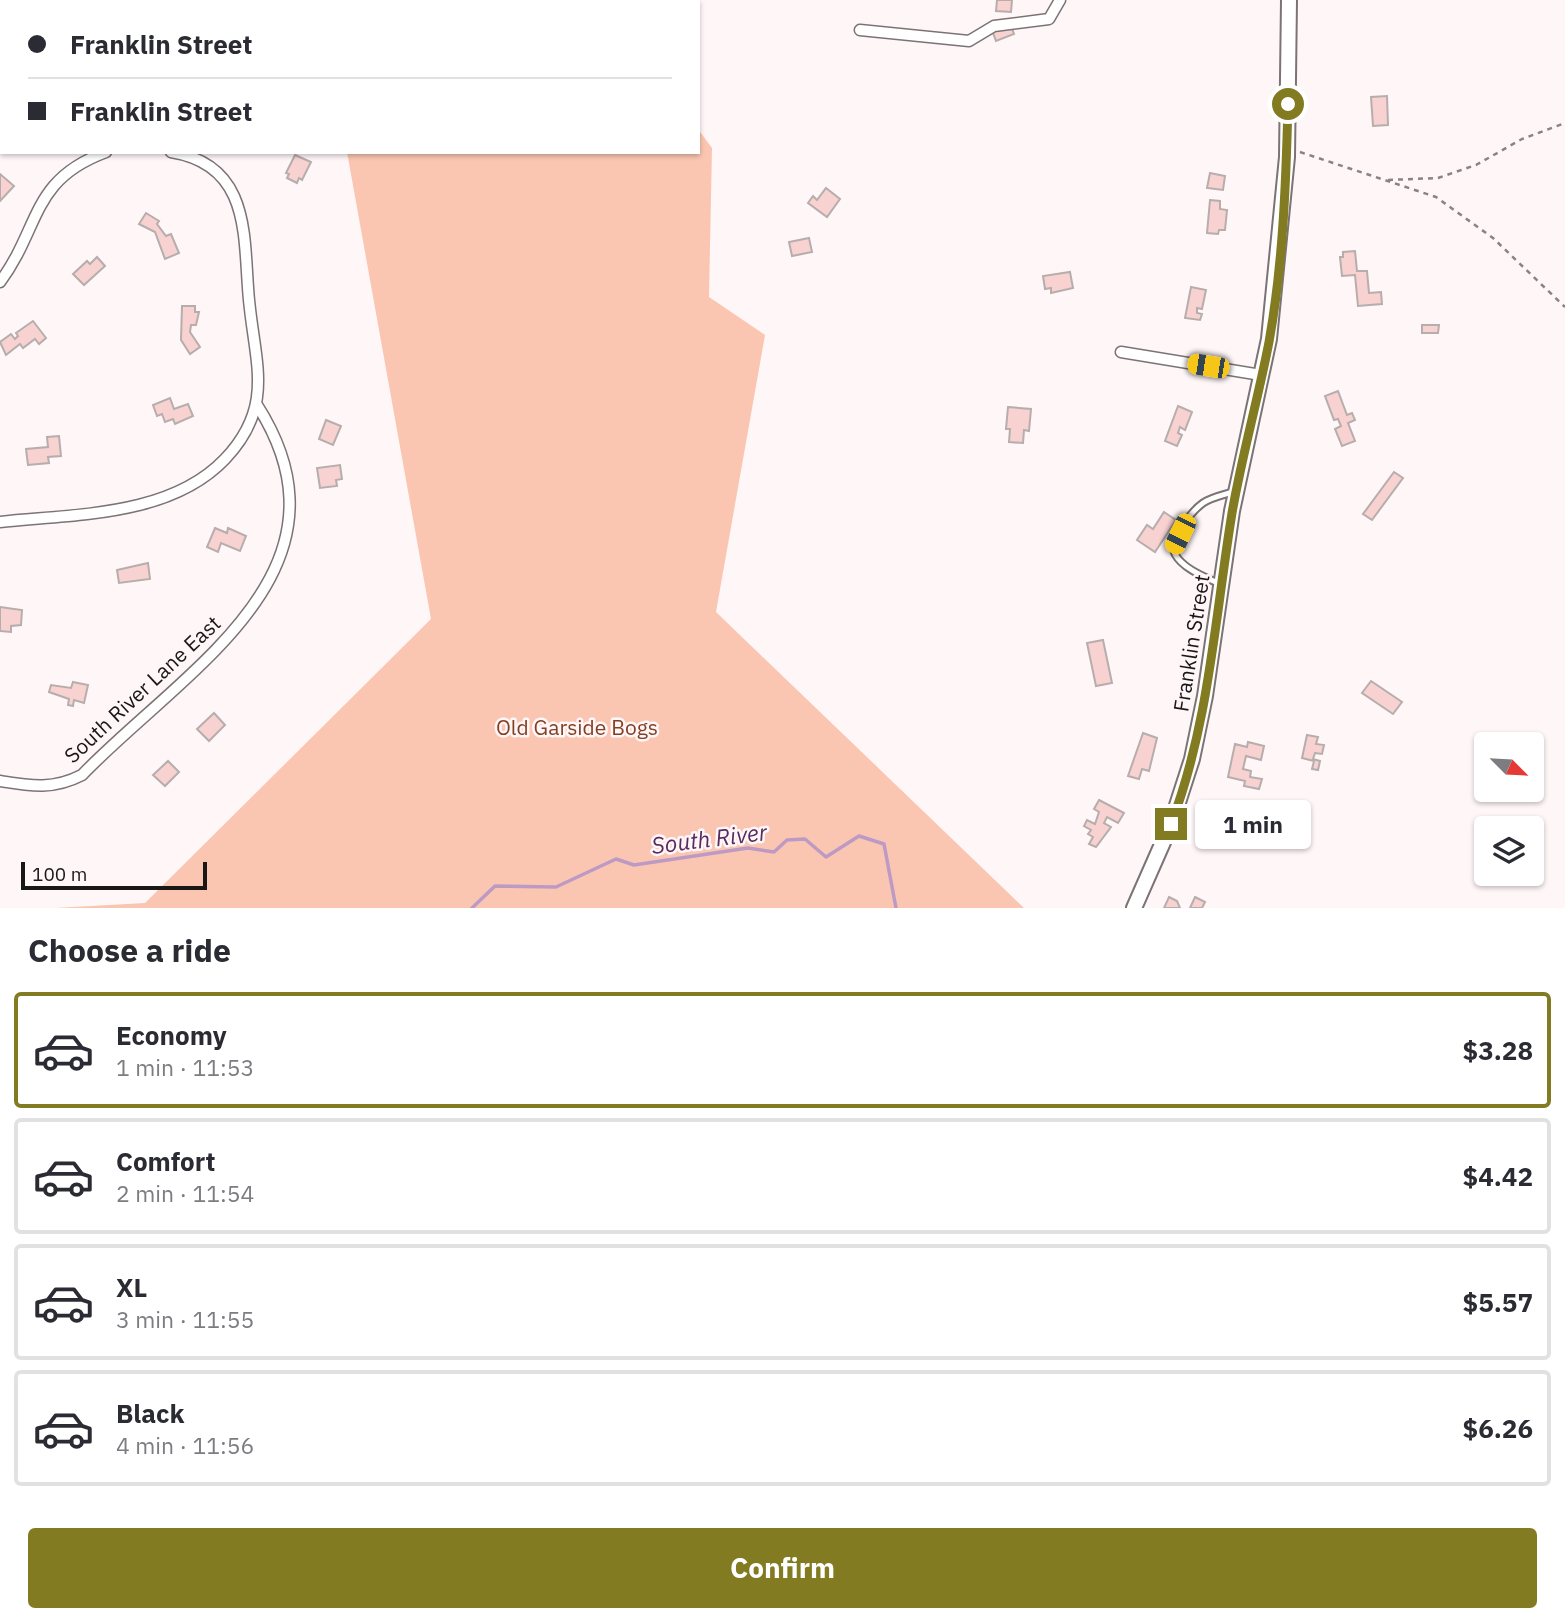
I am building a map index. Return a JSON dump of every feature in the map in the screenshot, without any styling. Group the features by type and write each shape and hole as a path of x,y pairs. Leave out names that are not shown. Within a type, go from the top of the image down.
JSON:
{"street":[{"path":"860,30 969,41 994,26 1049,19 1060,0"},
{"name":"Franklin Street","path":"1134,908 1186,782 1205,696 1236,491 1269,340 1287,157 1289,0"},
{"path":"0,282 42,199 54,183 68,171 102,154"},
{"path":"0,522 126,507 165,498 205,475 224,460 250,425 257,405 260,368 249,297 248,250 238,206 212,170 191,157 179,154"},
{"path":"1121,352 1261,375"},
{"name":"South River Lane East","path":"0,782 44,787 64,784 82,775 229,639 265,588 286,536 290,502 282,457 271,428 257,405"}],"lane":[{"path":"1222,585 1193,571 1175,553 1173,547 1186,520 1202,504 1236,491"}],"path":[{"path":"1385,180 1438,178 1476,165 1522,139 1565,123"},
{"path":"1300,152 1436,197 1493,238 1565,307"}],"green space":[{"name":"Old Garside Bogs","path":"700,132 712,148 709,297 765,335 716,612 1024,908 55,908 145,903 431,619 347,154 700,154"}],"building":[{"path":"997,0 1012,0 1011,12 996,11"},
{"path":"1010,23 1014,34 996,41 992,30"},
{"path":"1387,96 1388,125 1373,126 1371,97"},
{"path":"295,155 311,162 302,180 299,178 297,183 287,178 289,174 286,173"},
{"path":"1210,173 1225,176 1223,190 1207,188"},
{"path":"0,174 14,186 0,201"},
{"path":"826,188 840,199 827,217 808,203 813,196 817,200"},
{"path":"1210,200 1220,201 1220,209 1227,210 1225,230 1219,230 1218,234 1207,233"},
{"path":"146,213 159,221 157,224 166,236 171,234 179,253 165,259 155,232 139,224"},
{"path":"809,238 812,252 792,256 789,242"},
{"path":"1355,251 1357,271 1367,271 1369,293 1381,292 1382,304 1358,306 1355,275 1342,276 1340,257 1343,257 1343,252"},
{"path":"97,257 105,266 84,285 73,274 87,261 90,264"},
{"path":"1070,272 1073,288 1051,293 1051,288 1045,289 1043,276"},
{"path":"1191,287 1206,290 1202,309 1197,308 1197,313 1202,314 1200,320 1185,318"},
{"path":"182,306 195,306 195,312 199,312 196,325 191,325 190,332 200,347 190,354 181,340"},
{"path":"33,321 46,338 39,344 35,339 23,348 20,344 6,355 0,342 11,334 15,339 18,336 16,333"},
{"path":"1422,325 1439,325 1438,333 1422,333"},
{"path":"1338,391 1347,415 1352,413 1355,420 1348,423 1355,441 1342,446 1335,429 1341,426 1338,419 1334,420 1325,396"},
{"path":"170,398 174,409 188,404 193,416 175,424 173,419 165,422 162,414 157,416 153,405"},
{"path":"1178,406 1192,412 1185,430 1180,427 1178,433 1182,435 1177,446 1165,441"},
{"path":"1008,407 1031,409 1029,431 1024,430 1023,443 1009,442 1010,429 1006,429"},
{"path":"326,420 341,426 333,445 319,439"},
{"path":"59,436 61,456 48,457 49,463 28,465 26,449 48,447 47,437"},
{"path":"340,465 342,479 336,480 337,486 320,488 317,468"},
{"path":"1394,472 1403,478 1372,520 1363,514"},
{"path":"1164,512 1176,520 1155,552 1137,540 1147,525 1153,529"},
{"path":"215,528 227,533 228,528 246,536 240,551 221,543 218,552 207,547"},
{"path":"148,563 150,579 119,583 117,570"},
{"path":"0,607 22,610 21,625 11,626 11,632 0,631"},
{"path":"1103,640 1112,683 1096,686 1087,643"},
{"path":"1371,681 1402,702 1393,714 1362,693"},
{"path":"73,682 88,685 84,703 74,700 73,706 68,705 69,699 49,692 51,685 71,688"},
{"path":"214,713 225,725 209,741 197,729"},
{"path":"1143,733 1157,738 1149,771 1142,769 1139,779 1128,776"},
{"path":"1307,735 1318,737 1316,744 1324,745 1322,754 1315,753 1313,759 1320,761 1318,770 1312,769 1314,761 1302,758"},
{"path":"1248,742 1264,746 1261,760 1246,756 1243,769 1251,771 1250,777 1262,779 1259,789 1244,786 1245,781 1228,777 1235,744 1247,747"},
{"path":"168,761 179,772 165,786 153,775"},
{"path":"1099,800 1124,813 1118,823 1107,817 1104,823 1111,827 1096,847 1089,844 1093,837 1088,834 1091,830 1084,826 1087,820 1095,824 1099,812 1094,809"},
{"path":"1169,897 1177,901 1180,908 1164,908"},
{"path":"1195,897 1205,902 1202,908 1190,908"}],"waterway":[{"name":"South River","path":"472,908 495,886 556,887 616,859 634,865 748,848 774,852 787,840 805,839 826,857 859,836 884,844 896,908"}],"route":[{"path":"1171,824 1186,782 1205,696 1232,511 1269,340 1287,157 1288,104"}]}
